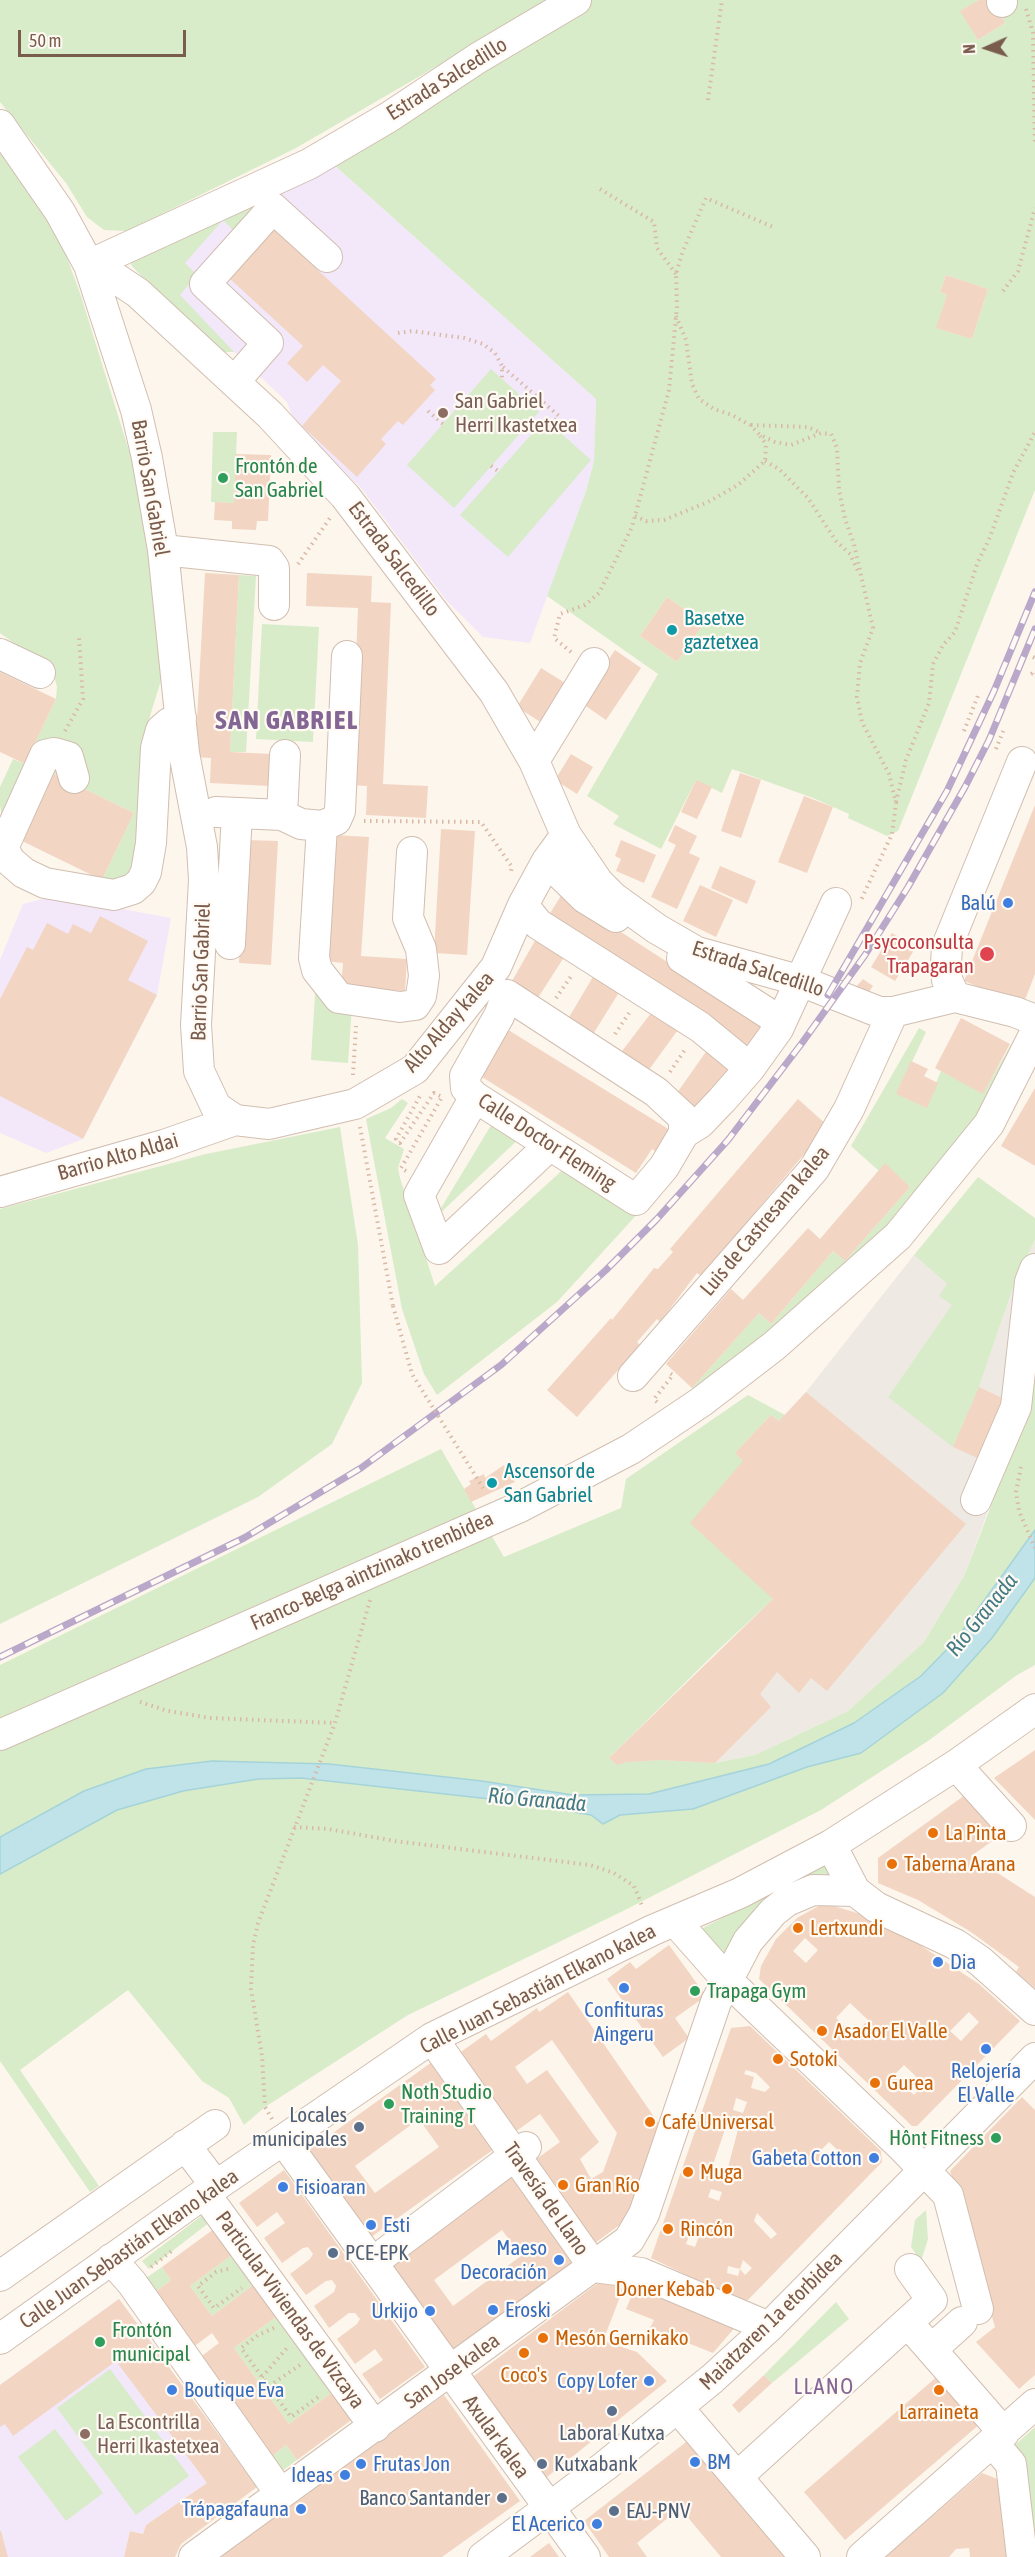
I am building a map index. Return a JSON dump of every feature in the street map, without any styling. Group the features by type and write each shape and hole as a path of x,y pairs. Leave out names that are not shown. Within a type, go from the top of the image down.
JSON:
{"street":[{"name":"Estrada Salcedillo","path":"89,265 309,164 389,117 478,58 576,0"},
{"path":"0,124 60,212 89,265"},
{"path":"234,382 268,343 205,284 273,208 327,257"},
{"name":"Estrada Salcedillo","path":"89,265 105,271 138,293 270,415 345,495 475,665 534,761 566,835 598,882 614,898 657,929 697,952 798,980 871,1009 893,1012"},
{"name":"Barrio San Gabriel","path":"89,265 135,410 156,502 163,550 181,718 204,880 196,1025 199,1071 216,1107 235,1120"},
{"path":"163,550 269,561 274,568 274,605"},
{"path":"0,654 40,673"},
{"path":"347,656 340,811 329,823 314,958 317,970 339,998 399,1007 415,1005 421,996 424,976 421,949 408,918 412,852"},
{"path":"534,761 590,671"},
{"path":"74,778 68,757 54,753 45,754 1,845 10,861 24,873 45,883 114,895 133,889 141,882 146,872 151,843 156,748 161,730 169,723 181,718"},
{"path":"282,815 285,755"},
{"path":"960,1002 947,980 947,946 1009,755"},
{"path":"195,811 282,815 301,824 329,823"},
{"name":"Barrio San Gabriel","path":"230,944 237,813"},
{"name":"Alto Alday kalea","path":"235,1120 269,1124 355,1104 415,1069 496,967 523,905 547,861 566,835"},
{"name":"Estrada Salcedillo","path":"547,861 585,898 772,1016"},
{"path":"684,1133 700,1123 750,1068 778,1029 798,980 848,902"},
{"path":"523,905 538,924 587,953 700,1027 750,1068"},
{"path":"496,967 507,995 656,1092 684,1118 684,1133"},
{"name":"Calle Doctor Fleming","path":"507,995 499,1016 465,1076 466,1088 476,1097 636,1200 664,1167 684,1133"},
{"path":"893,1012 960,1002 1035,1020"},
{"name":"Luis de Castresana kalea","path":"642,1366 814,1168 849,1109 893,1012"},
{"name":"Franco-Belga aintzinako trenbidea","path":"0,1735 520,1507 576,1480 631,1449 701,1402 774,1346 898,1236 989,1124 1035,1033"},
{"path":"476,1097 419,1195 439,1250 550,1144"},
{"name":"Barrio Alto Aldai","path":"0,1192 164,1145 235,1120"},
{"path":"976,1500 1016,1407 1030,1282 1035,1269"},
{"name":"Calle Juan Sebastián Elkano kalea","path":"0,2339 111,2259 432,2038 665,1926 740,1893 831,1845 956,1765 1035,1709"},
{"path":"956,1765 1011,1826"},
{"path":"831,1845 855,1892 876,1907 955,1944 980,1961 1035,2010"},
{"path":"727,1980 760,1926 787,1901 813,1890 855,1892"},
{"path":"665,1926 727,1980 925,2170 948,2195 970,2316 932,2349"},
{"name":"San Jose kalea","path":"194,2557 450,2373 629,2240 644,2214 716,2002 727,1980"},
{"name":"Travesía de Llano","path":"432,2038 520,2151 594,2267 641,2273 769,2327"},
{"name":"Maiatzaren 1a etorbidea","path":"483,2557 678,2408 769,2327 1035,2058"},
{"path":"0,2276 214,2125"},
{"name":"Axular kalea","path":"284,2141 548,2509 585,2557"},
{"name":"Particular Viviendas de Vizcaya","path":"185,2145 263,2273 375,2427"},
{"path":"372,2263 520,2151"},
{"path":"111,2259 132,2283 280,2493"},
{"path":"737,2477 932,2300 910,2269"},
{"path":"908,2323 932,2349 999,2438 1011,2464 1022,2557"},
{"path":"862,2557 1035,2404"},
{"path":"678,2408 806,2557"}],"path":[{"path":"708,100 722,0"},
{"path":"1009,1 1034,33 1035,145"},
{"path":"600,189 654,222 657,248 676,274"},
{"path":"590,671 554,638 555,629 560,614 585,605 599,593 632,527 669,390 676,316 676,274 682,254 706,198 773,227"},
{"path":"1003,291 1018,271 1035,208"},
{"path":"635,516 646,521 664,520 684,513 738,485 765,461 766,444 750,425 699,399 693,384 683,327 676,316"},
{"path":"398,333 412,331 464,338 483,344 495,353 502,366 559,416 552,424"},
{"path":"502,366 502,379"},
{"path":"428,411 443,424"},
{"path":"750,425 808,427 821,433 831,434 837,448 841,500 873,628 860,663 856,697 862,722 889,774 896,803"},
{"path":"848,902 892,834 896,803 906,760 929,703 933,664 943,645 955,632 977,564 990,537 1013,473 1035,432"},
{"path":"760,435 775,442 791,445 821,433"},
{"path":"765,461 779,469 808,498 836,541 850,554 861,577"},
{"path":"491,466 498,471"},
{"path":"297,566 331,517 325,507"},
{"path":"54,753 83,699 80,637"},
{"path":"964,731 979,693"},
{"path":"1004,729 1009,755"},
{"path":"329,823 481,822 512,867"},
{"path":"543,1019 587,953"},
{"path":"600,1054 644,991"},
{"path":"352,1063 359,1002"},
{"path":"656,1092 700,1027"},
{"path":"415,1069 425,1087 396,1139 400,1143 434,1093 442,1097 401,1168 425,1184"},
{"path":"355,1104 393,1306 412,1374 483,1488"},
{"path":"642,1366 673,1375 654,1400 660,1405 667,1397"},
{"path":"1019,1511 1035,1548"},
{"path":"284,2141 266,2107 262,2056 251,1989 253,1945 258,1923 335,1724 380,1568"},
{"path":"117,1683 123,1691 141,1702 168,1711 210,1718 335,1724"},
{"path":"294,1827 328,1829 396,1841 590,1865 614,1873 634,1887 665,1926"},
{"path":"213,2269 216,2272 198,2286 214,2308 263,2273"},
{"path":"256,2332 258,2335 241,2348 291,2417 342,2380"},
{"path":"262,2377 312,2339"},
{"path":"269,2386 312,2339"}],"shaded area":[{"name":"San Gabriel Herri Ikastetxea","path":"333,164 596,399 594,461 586,491 530,643 483,637 446,600 361,488 295,424 287,402 234,352 214,352 131,265"},
{"path":"53,896 171,918 157,995 83,1139 46,1153 0,1133 0,960 23,904"},
{"path":"1035,1240 1035,1377 1032,1390 965,1574 924,1642 848,1711 755,1755 715,1763 662,1760 617,1765 609,1758 773,1599 743,1461 735,1453 771,1415 779,1421 806,1392 914,1255 947,1284 953,1305 888,1397 979,1387 1016,1279"},
{"name":"La Escontrilla Herri Ikastetxea","path":"119,2299 157,2349 125,2372 207,2483 146,2525 143,2534 130,2531 124,2557 0,2557 0,2385"}],"green space":[{"path":"0,0 551,0 296,148 127,231 104,230 87,217 66,183 0,102"},
{"path":"592,0 979,0 961,11 978,40 1005,23 992,0 1035,0 1035,490 898,831 887,836 848,818 849,814 813,798 732,769 722,793 696,780 661,849 613,824 619,816 587,796 658,674 547,596 586,491 594,461 596,399 333,164","holes":["946,275 988,289 972,339 937,328 947,295 940,292","667,597 704,623 677,662 640,636"]},
{"path":"0,137 63,247 81,296 142,493 166,664 147,726 140,849 127,875 112,883 102,880 134,813 34,764 2,817 0,806 0,787 13,759 25,764 56,699 57,687 54,675 44,665 0,633"},
{"path":"271,192 235,232 223,220 185,263 197,275 180,295 234,352 214,352 131,265 132,257"},
{"path":"491,369 539,412 454,508 407,465"},
{"path":"545,419 591,460 508,557 460,515"},
{"name":"Frontón de San Gabriel","path":"213,432 237,432 234,503 211,502"},
{"path":"239,575 256,576 246,752 230,752"},
{"path":"262,624 319,627 313,742 256,739"},
{"path":"315,994 333,996 352,1006 348,1063 311,1060"},
{"path":"919,1028 926,1032 897,1094 926,1107 941,1071 983,1093 1019,1031 1025,1034 982,1120 925,1192 700,1394 692,1388 759,1313 771,1324 833,1251 845,1261 910,1187 885,1164 879,1171 851,1146"},
{"path":"402,1099 408,1103 385,1138 404,1149 398,1168 400,1178 435,1286 568,1165 641,1210 557,1302 437,1395 424,1374 402,1309 366,1119 391,1108"},
{"path":"496,1117 523,1135 435,1218"},
{"path":"340,1127 358,1245 362,1383 332,1444 258,1497 0,1624 0,1209 206,1154"},
{"path":"978,1177 1035,1218 1035,1240 1016,1279 979,1387 953,1447 888,1397 952,1305 939,1296 947,1284 914,1255"},
{"path":"1035,1377 1035,1665 1017,1675 928,1741 821,1810 621,1912 408,2015 265,2107 244,2125 229,2098 202,2081 128,1990 20,2070 99,2186 90,2192 0,2061 0,1665 441,1449 504,1557 621,1508 626,1479 748,1395 785,1415 779,1421 771,1415 735,1453 743,1461 773,1599 609,1758 617,1765 627,1762 662,1760 715,1763 755,1755 848,1711 924,1642 965,1574 999,1485"},
{"path":"826,1864 843,1883 825,1880 730,1963 701,1929"},
{"path":"926,2210 928,2239 921,2261 911,2247 915,2220"},
{"path":"204,2214 210,2222 149,2269 142,2261"},
{"path":"236,2252 257,2282 212,2316 190,2286"},
{"path":"162,2267 171,2280 153,2294 143,2280"},
{"path":"836,2302 849,2319 772,2383 764,2375"},
{"path":"280,2314 334,2391 289,2424 234,2348"},
{"path":"110,2369 189,2476 136,2515 57,2408"},
{"path":"1035,2427 1035,2557 1004,2455"},
{"path":"55,2429 103,2493 66,2521 18,2457"},
{"path":"286,2445 297,2460 282,2471 271,2457"}],"water":[{"name":"Río Granada","path":"1035,1530 1035,1578 992,1638 943,1693 861,1753 807,1767 693,1809 620,1815 603,1824 591,1815 508,1801 301,1778 258,1779 183,1791 117,1810 0,1874 0,1837 84,1791 146,1769 212,1761 329,1764 482,1781 573,1795 649,1794 769,1764 854,1723 921,1676 955,1641"}],"building":[{"path":"979,0 992,0 1005,23 978,40 960,11"},
{"path":"271,227 436,379 430,385 435,390 403,425 398,421 381,439 386,444 357,477 302,426 341,381 323,365 307,382 287,363 303,346 228,277"},
{"path":"946,275 988,289 972,339 936,328 947,295 940,292"},
{"path":"236,454 271,455 268,521 257,521 256,530 232,529 232,521 214,520 215,502 234,503"},
{"path":"205,573 239,575 230,752 272,754 270,786 210,783 211,758 195,757"},
{"path":"307,573 372,576 371,602 391,603 383,784 428,786 426,818 366,815 367,786 351,785 358,608 306,606"},
{"name":"Basetxe gaztetxea","path":"667,597 704,623 677,662 640,636"},
{"path":"615,650 641,668 606,720 580,702"},
{"path":"541,668 570,686 545,725 517,707"},
{"path":"0,672 56,699 25,764 0,752"},
{"path":"571,754 593,767 577,794 555,780"},
{"path":"50,772 134,813 102,880 18,839"},
{"path":"740,773 761,780 741,838 721,831"},
{"path":"696,780 712,787 697,819 681,812"},
{"path":"804,796 833,807 807,873 778,862"},
{"path":"1035,805 1035,974 1023,1005 964,981"},
{"path":"675,825 697,836 689,853 700,858 677,909 651,897 676,845 668,841"},
{"path":"441,829 475,831 467,955 434,953"},
{"path":"335,835 369,837 361,956 407,959 405,991 341,987 343,963 326,961"},
{"path":"246,840 278,841 271,965 239,963"},
{"path":"621,840 656,855 644,883 616,871 621,859 615,856"},
{"path":"720,866 756,881 747,904 711,888"},
{"path":"700,885 733,900 716,937 683,921"},
{"path":"562,894 720,996 761,1027 741,1052 544,923"},
{"path":"100,916 148,941 128,980 157,995 83,1139 0,1096 0,999 27,947 33,950 47,923 68,934 73,924 91,933"},
{"path":"540,932 568,951 534,1004 508,988"},
{"path":"892,933 916,947 895,981 871,967"},
{"path":"597,970 623,986 590,1039 565,1024"},
{"path":"863,979 873,986 866,996 855,988"},
{"path":"654,1009 680,1027 643,1078 616,1059"},
{"path":"961,1018 1010,1044 983,1094 935,1068"},
{"path":"505,1028 670,1130 656,1152 652,1149 636,1173 482,1077 493,1059 488,1055"},
{"path":"710,1046 735,1065 697,1119 672,1100"},
{"path":"911,1061 928,1069 924,1076 938,1083 927,1108 896,1094"},
{"path":"1035,1088 1035,1166 1001,1146"},
{"path":"798,1099 828,1126 701,1276 697,1273 660,1322 657,1319 637,1342 640,1345 577,1417 547,1390 611,1318 612,1320 654,1268 658,1269 673,1252 670,1249"},
{"path":"885,1163 910,1187 845,1261 833,1251 771,1324 759,1313 692,1388 666,1364 731,1289 743,1300 808,1228 820,1239"},
{"path":"979,1387 1006,1400 982,1460 953,1447"},
{"path":"806,1392 966,1524 827,1691 811,1678 799,1693 777,1672 760,1694 771,1707 715,1763 662,1760 627,1762 617,1765 609,1758 773,1599 690,1523 743,1461 735,1453 771,1415 779,1421"},
{"name":"Ascensor de San Gabriel","path":"504,1465 515,1482 471,1502 464,1489 471,1484 469,1481 484,1474 485,1478"},
{"path":"1035,1750 1035,1820 994,1778"},
{"path":"965,1795 974,1808 980,1805 1001,1835 971,1856 1035,1897 1035,1988 1016,1972 1019,1967 971,1932 918,1900 878,1883 878,1858"},
{"path":"824,1903 857,1913 920,1945 979,1984 1020,2021 917,2126 912,2126 759,1979 761,1966 776,1939 797,1918","holes":["805,1938 818,1950 806,1963 793,1951","850,2003 868,2020 854,2035 836,2018","969,2012 979,2022 961,2041 950,2031","904,2065 924,2084 914,2095 894,2075"]},
{"path":"669,1945 706,1996 675,2018 689,2038 663,2057 607,1979 630,1962 636,1969"},
{"path":"568,1992 659,2124 625,2221 595,2243 535,2160 560,2142 540,2114 515,2132 458,2054 486,2034 491,2041 537,2008 539,2012","holes":["552,2040 617,2133 603,2172 591,2179 580,2159 599,2142 547,2070 527,2084 515,2067"]},
{"path":"750,2026 881,2151 882,2162 745,2303 651,2258 731,2028","holes":["746,2070 756,2073 770,2087 765,2092 751,2088 754,2077 744,2074","736,2098 747,2102 743,2113 733,2110","729,2118 740,2122 726,2175 711,2170","829,2142 843,2155 835,2164 820,2151","711,2189 722,2192 719,2201 708,2197","757,2213 777,2234 771,2239 754,2221","693,2224 702,2228 695,2247 686,2244","743,2260 752,2268 745,2275 740,2269","728,2266 740,2269 738,2276 727,2273"]},
{"path":"432,2062 494,2149 367,2240 305,2153","holes":["419,2119 439,2147 375,2193 355,2166"]},
{"path":"1022,2097 1035,2110 1035,2375 1019,2389 976,2342 995,2327 950,2171"},
{"path":"284,2170 425,2367 380,2399 362,2374 383,2360 375,2349 355,2364 337,2339 357,2324 360,2319 355,2313 349,2313 329,2328 314,2306 334,2292 336,2286 332,2280 326,2281 306,2295 290,2274 310,2259 313,2254 308,2247 282,2263 264,2238 285,2223 277,2212 257,2227 239,2203"},
{"path":"512,2173 575,2261 448,2353 385,2264","holes":["502,2230 521,2256 453,2306 434,2280"]},
{"path":"218,2226 236,2252 190,2286 212,2316 257,2282 280,2314 234,2348 289,2424 334,2391 354,2418 297,2460 286,2445 271,2457 199,2358 219,2343 212,2333 192,2348 153,2294 171,2280 162,2267"},
{"path":"602,2280 623,2289 603,2341 637,2352 667,2381 547,2477 537,2476 473,2385 474,2376"},
{"path":"638,2281 737,2325 713,2353 650,2328 654,2320 626,2309"},
{"path":"119,2299 257,2487 181,2544 175,2557 124,2557 130,2531 143,2534 146,2525 207,2483 116,2361 13,2436 5,2424 0,2427 0,2385"},
{"path":"940,2374 981,2423 845,2540 804,2492"},
{"path":"764,2375 772,2383 739,2413 732,2405"},
{"path":"444,2395 520,2501 442,2557 218,2557"},
{"path":"690,2439 791,2557 721,2557 680,2508 637,2543 647,2557 609,2557 584,2521"},
{"path":"982,2473 1000,2480 1009,2557 970,2557 969,2548 956,2549 949,2557 885,2557"},
{"path":"1,2531 8,2557 0,2557"},
{"path":"549,2543 559,2557 530,2557"}],"railway":[{"path":"828,995 947,791 994,691 1035,592"},
{"path":"0,1657 244,1538 361,1468 501,1365 606,1270 656,1220 728,1140 865,955 908,887 965,787 989,740 1035,629"}],"place":[{"name":"San Gabriel Herri Ikastetxea","path":"443,413"},
{"name":"Frontón de San Gabriel","path":"223,478"},
{"name":"Basetxe gaztetxea","path":"672,630"},
{"name":"Balú","path":"1008,903"},
{"name":"Psycoconsulta Trapagaran","path":"987,954"},
{"name":"Ascensor de San Gabriel","path":"492,1483"},
{"name":"La Pinta","path":"933,1833"},
{"name":"Taberna Arana","path":"892,1864"},
{"name":"Lertxundi","path":"798,1928"},
{"name":"Dia","path":"938,1962"},
{"name":"Confituras Aingeru","path":"624,1988"},
{"name":"Trapaga Gym","path":"695,1991"},
{"name":"Asador El Valle","path":"822,2031"},
{"name":"Relojería El Valle","path":"986,2049"},
{"name":"Sotoki","path":"778,2059"},
{"name":"Gurea","path":"875,2083"},
{"name":"Noth Studio Training T","path":"389,2104"},
{"name":"Café Universal","path":"650,2122"},
{"name":"Locales municipales","path":"359,2127"},
{"name":"Hônt Fitness","path":"996,2138"},
{"name":"Gabeta Cotton","path":"874,2158"},
{"name":"Muga","path":"688,2172"},
{"name":"Gran Río","path":"563,2185"},
{"name":"Fisioaran","path":"283,2187"},
{"name":"Esti","path":"371,2225"},
{"name":"Rincón","path":"668,2229"},
{"name":"PCE-EPK","path":"333,2253"},
{"name":"Maeso Decoración","path":"559,2260"},
{"name":"Doner Kebab","path":"727,2289"},
{"name":"Eroski","path":"493,2310"},
{"name":"Urkijo","path":"430,2311"},
{"name":"Mesón Gernikako","path":"543,2338"},
{"name":"Frontón municipal","path":"100,2342"},
{"name":"Coco's","path":"524,2353"},
{"name":"Copy Lofer","path":"649,2381"},
{"name":"Boutique Eva","path":"172,2390"},
{"name":"Larraineta","path":"939,2390"},
{"name":"Laboral Kutxa","path":"612,2411"},
{"name":"La Escontrilla Herri Ikastetxea","path":"85,2434"},
{"name":"BM","path":"695,2462"},
{"name":"Frutas Jon","path":"361,2464"},
{"name":"Kutxabank","path":"542,2464"},
{"name":"Ideas","path":"345,2475"},
{"name":"Banco Santander","path":"502,2498"},
{"name":"Trápagafauna","path":"301,2509"},
{"name":"EAJ-PNV","path":"614,2511"},
{"name":"El Acerico","path":"597,2524"}],"district":[{"name":"SAN GABRIEL","path":"287,720"},
{"name":"LLANO","path":"824,2387"}]}
